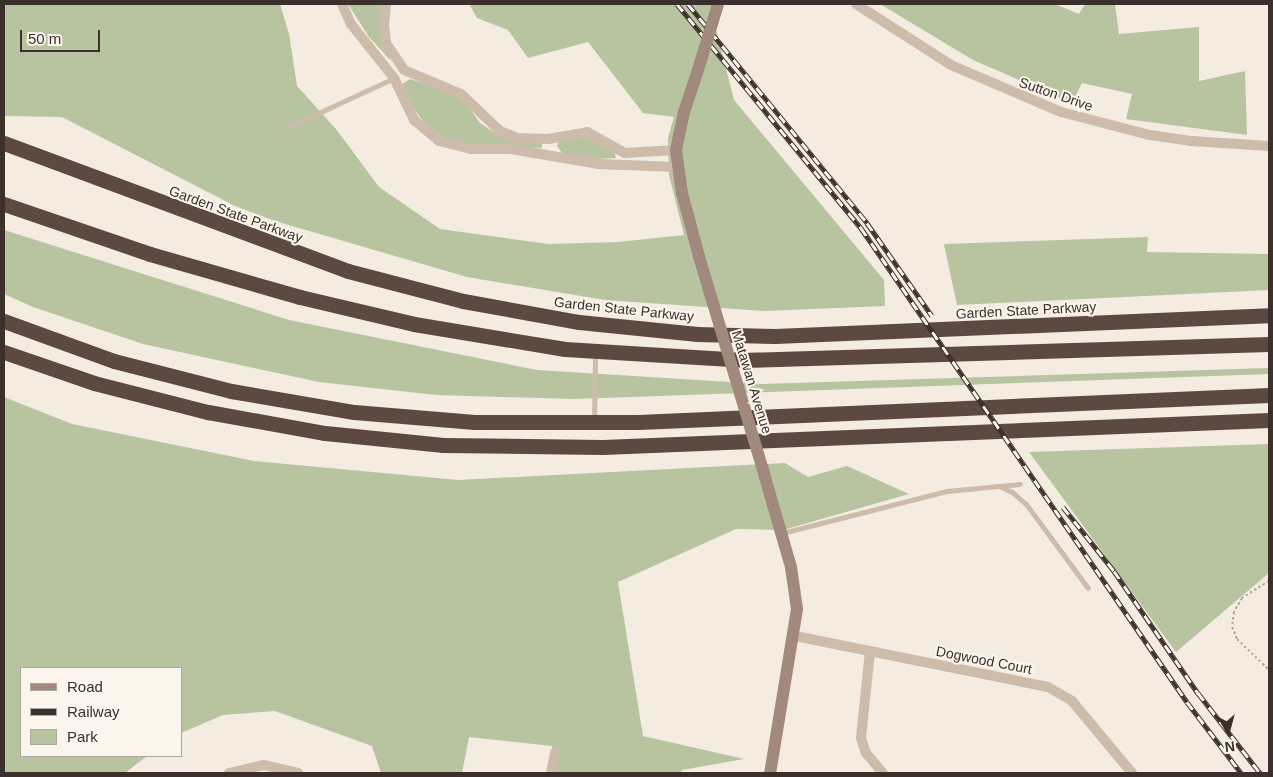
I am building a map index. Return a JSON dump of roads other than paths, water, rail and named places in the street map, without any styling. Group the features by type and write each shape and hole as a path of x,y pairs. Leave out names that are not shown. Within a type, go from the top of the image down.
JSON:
{"highway":[{"name":"Garden State Parkway","path":"4,143 348,271 463,301 579,322 697,334 775,336 1269,315"},
{"path":"4,204 169,260 308,299 452,331 595,352 743,360 1269,344"},
{"path":"4,321 153,372 296,403 434,420 594,423 1269,395"},
{"path":"4,352 94,383 208,412 324,433 443,445 603,447 1269,420"}],"street":[{"path":"342,4 351,24 394,78 414,120 439,140 471,149 512,149 625,165 676,167"},
{"path":"386,4 384,26 386,43 404,70 461,94 490,124 512,137 548,139 587,132 625,153 676,150"},
{"name":"Matawan Avenue","path":"718,4 684,112 676,150 676,167 700,260 782,534 796,590 795,636 770,773"},
{"name":"Sutton Drive","path":"856,4 951,65 1061,112 1158,136 1269,146"},
{"path":"394,78 404,70"},
{"path":"548,139 550,155"},
{"path":"625,153 625,165"},
{"name":"Dogwood Court","path":"795,636 1048,687 1072,701 1132,773"},
{"path":"870,651 860,738 866,753 883,773"},
{"path":"551,773 555,752"},
{"path":"228,773 264,765 298,773"}],"lane":[{"path":"286,128 394,78"},
{"path":"594,423 595,352"},
{"path":"782,534 948,491 1020,484"},
{"path":"999,486 1012,492 1026,504 1088,588"}],"railway":[{"path":"677,4 861,228 1187,702 1241,773"},
{"path":"688,4 867,223 932,316"},
{"path":"1063,507 1114,571 1198,693 1260,773"}]}
